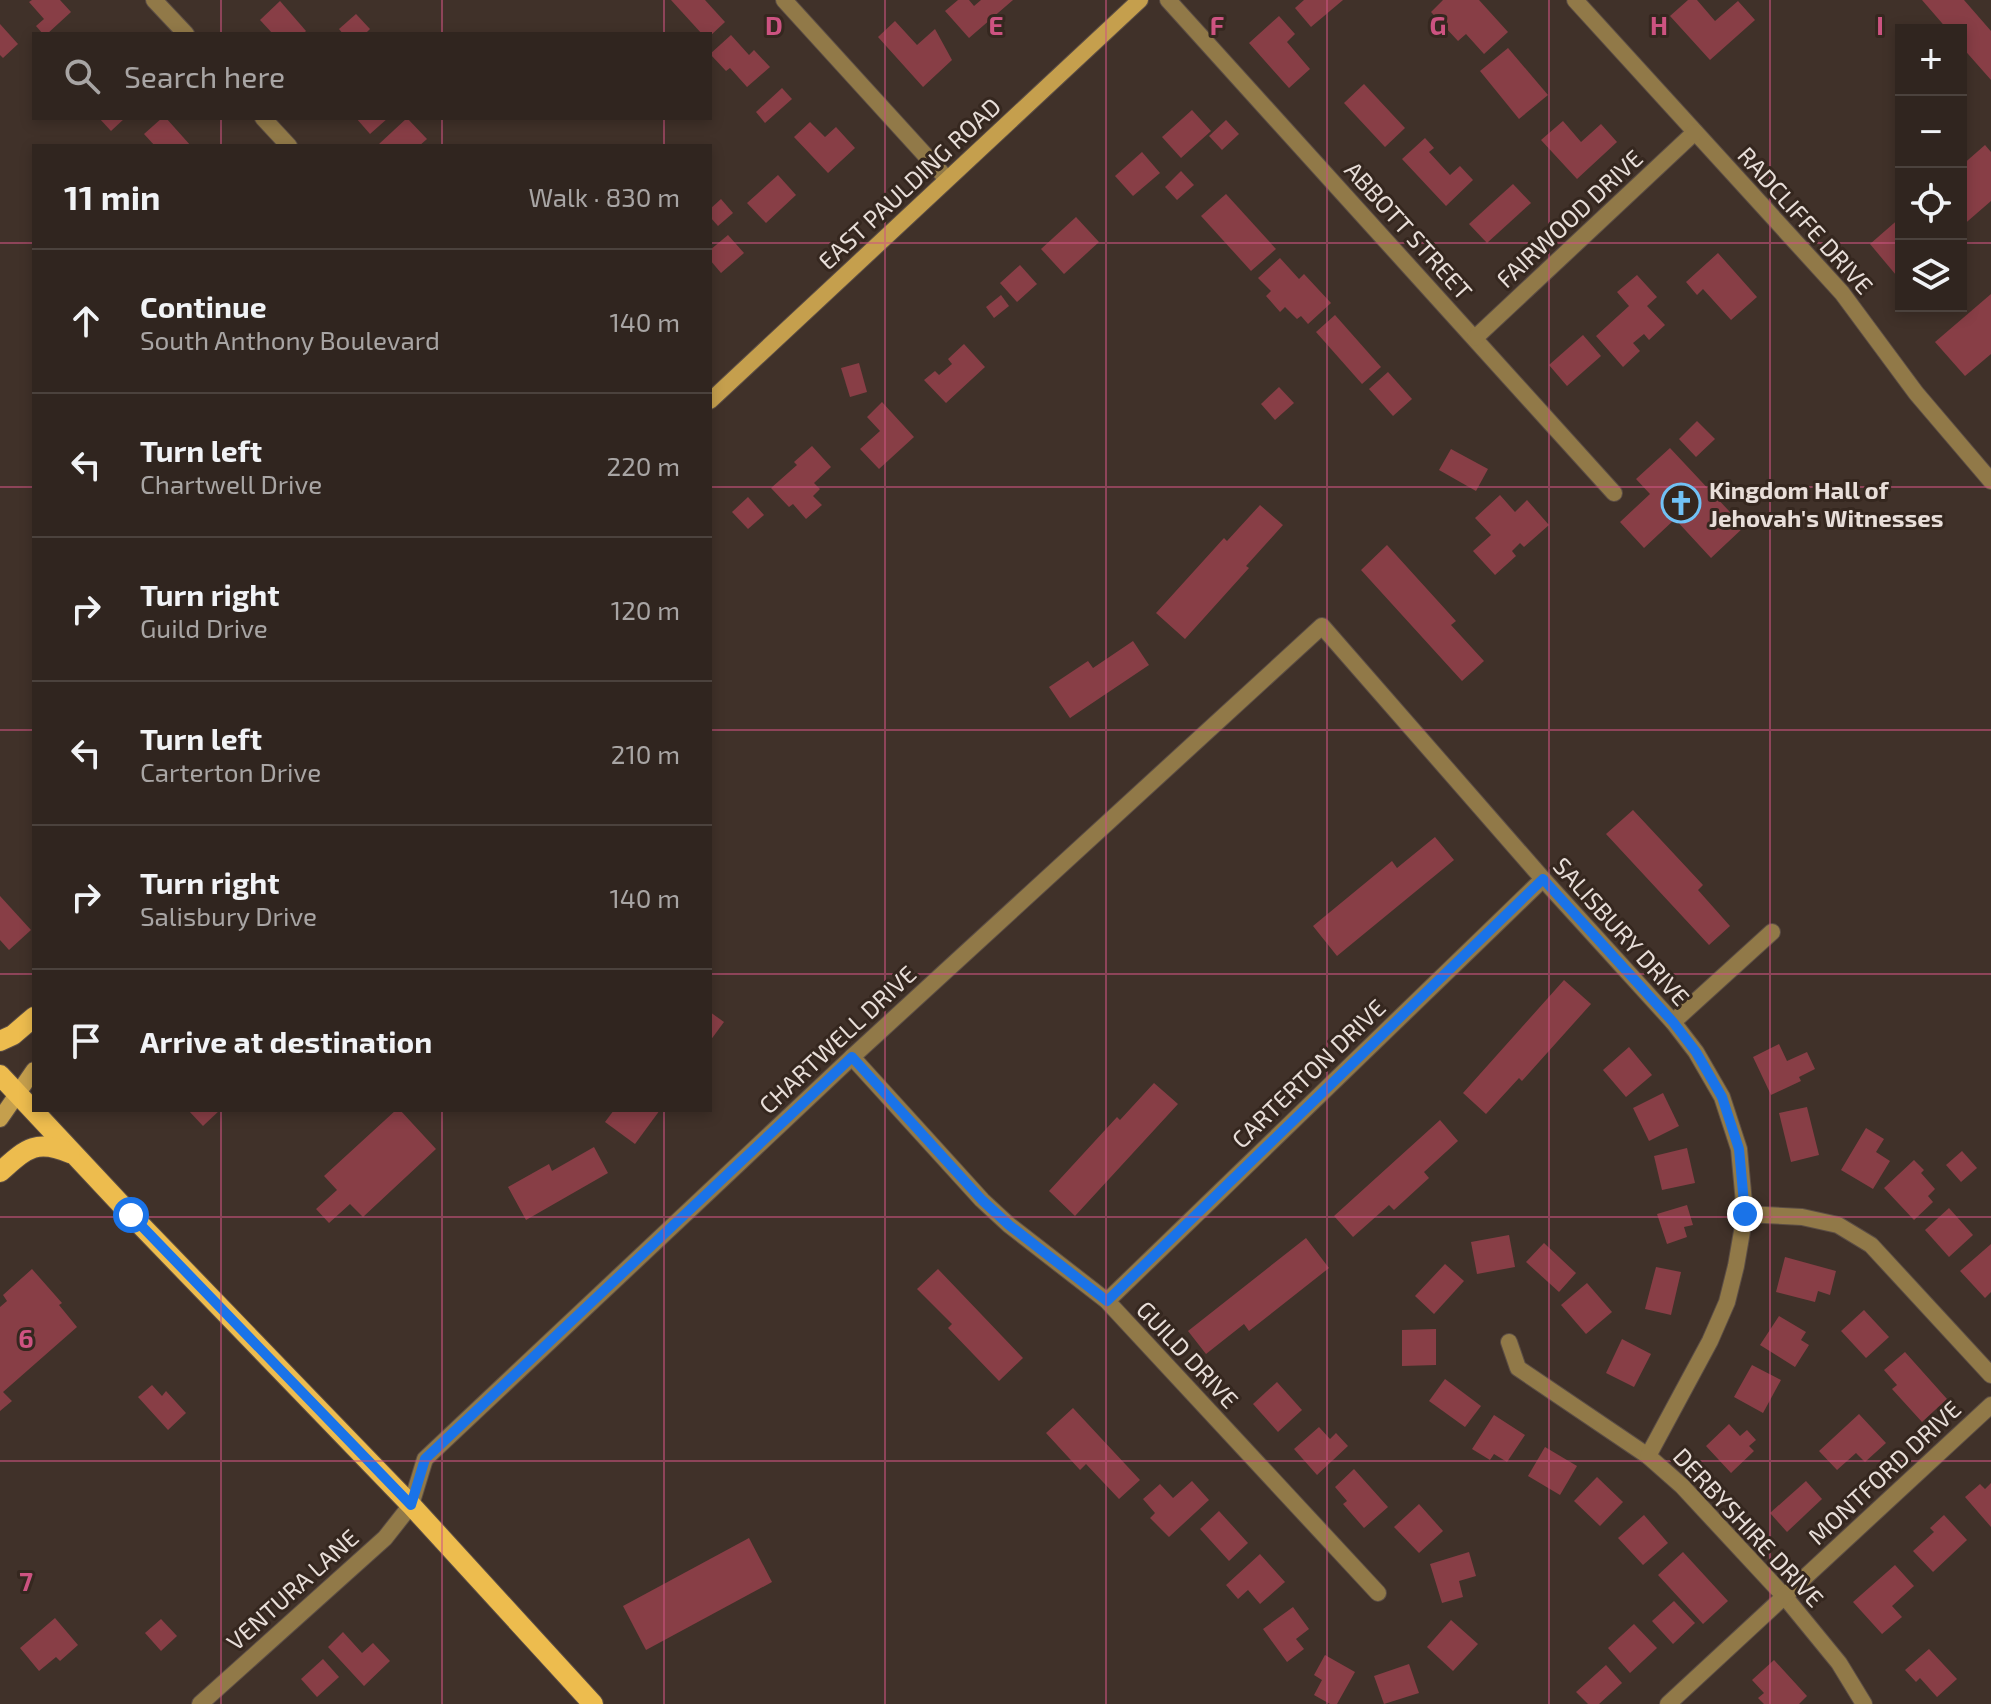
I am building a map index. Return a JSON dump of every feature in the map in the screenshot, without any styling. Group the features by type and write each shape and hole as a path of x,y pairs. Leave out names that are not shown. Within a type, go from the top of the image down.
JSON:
{"main road":[{"name":"EAST PAULDING ROAD","path":"712,399 1140,0"},
{"path":"0,1041 13,1035 32,1019"},
{"path":"0,1119 32,1073"},
{"path":"0,1075 32,1110"},
{"path":"34,1112 411,1505 593,1704"},
{"path":"0,1172 26,1150 36,1146 48,1146 74,1155"}],"street":[{"path":"154,0 184,32"},
{"path":"784,0 947,179"},
{"name":"ABBOTT STREET","path":"1168,0 1614,493"},
{"name":"RADCLIFFE DRIVE","path":"1575,0 1842,293 1916,393 1991,481"},
{"path":"265,120 287,144"},
{"name":"FAIRWOOD DRIVE","path":"1475,338 1695,132"},
{"name":"SALISBURY DRIVE","path":"1322,626 1543,879 1673,1022 1696,1052 1722,1097 1739,1149 1745,1214 1727,1302 1710,1341 1648,1456"},
{"name":"CHARTWELL DRIVE","path":"411,1505 425,1459 852,1057 1322,626"},
{"name":"CARTERTON DRIVE","path":"1107,1301 1543,879"},
{"path":"1673,1022 1772,932"},
{"name":"GUILD DRIVE","path":"852,1057 982,1200 1009,1225 1107,1301 1378,1593"},
{"path":"1745,1214 1802,1217 1838,1225 1871,1245 1991,1375"},
{"name":"DERBYSHIRE DRIVE","path":"1509,1342 1518,1368 1648,1456 1682,1486 1785,1597 1839,1663 1864,1704"},
{"name":"MONTFORD DRIVE","path":"1668,1704 1991,1405"},
{"name":"VENTURA LANE","path":"200,1704 385,1538 411,1505"}],"building":[{"path":"60,0 71,12 49,32 41,32 36,26 44,19 29,2"},
{"path":"671,0 705,0 725,22 712,34 700,32"},
{"path":"958,0 969,0 974,6 981,0 1013,0 969,38 945,11"},
{"path":"1304,0 1343,0 1311,27 1295,8"},
{"path":"1443,0 1479,0 1508,32 1484,54 1466,34 1458,41 1431,12"},
{"path":"1688,0 1697,0 1715,21 1738,1 1755,20 1710,60 1670,16"},
{"path":"1922,0 1964,0 1991,31 1991,80 1967,53 1967,24 1943,24"},
{"path":"280,1 306,31 271,32 260,20"},
{"path":"356,14 370,29 367,32 341,32 339,29"},
{"path":"1279,16 1295,34 1287,42 1310,69 1289,88 1249,43"},
{"path":"895,21 917,45 935,29 952,60 923,87 878,37"},
{"path":"0,24 18,44 3,58 0,55"},
{"path":"731,35 749,55 754,50 770,67 747,87 730,68 726,71 712,52"},
{"path":"1508,48 1548,95 1519,119 1480,71"},
{"path":"1364,84 1405,128 1385,147 1344,103"},
{"path":"782,88 792,99 765,123 756,112"},
{"path":"1192,110 1211,131 1181,158 1162,137"},
{"path":"101,120 123,120 111,131"},
{"path":"160,120 168,120 189,144 153,144 144,134"},
{"path":"358,120 386,120 370,134"},
{"path":"405,120 409,120 427,139 421,144 379,144"},
{"path":"1226,120 1239,134 1222,150 1209,136"},
{"path":"1563,121 1581,142 1601,124 1617,142 1577,179 1541,140"},
{"path":"810,122 825,137 836,127 855,148 828,173 794,137"},
{"path":"1425,138 1434,148 1429,152 1450,175 1460,166 1473,180 1446,206 1402,159"},
{"path":"1985,145 1991,152 1991,201 1967,222 1967,168 1967,161"},
{"path":"1142,152 1160,173 1133,196 1115,176"},
{"path":"1181,171 1194,185 1177,200 1165,187"},
{"path":"778,175 796,195 766,223 747,203"},
{"path":"1513,184 1531,203 1487,243 1469,224"},
{"path":"1226,194 1276,249 1251,271 1201,216"},
{"path":"721,199 733,213 718,226 712,219 712,207"},
{"path":"1076,217 1099,242 1064,274 1041,249"},
{"path":"1895,222 1895,274 1870,244"},
{"path":"728,235 744,253 721,273 712,262 712,248"},
{"path":"1718,253 1757,297 1731,320 1703,289 1697,295 1686,282"},
{"path":"1280,258 1299,279 1304,274 1331,303 1308,324 1301,316 1297,319 1285,307 1280,312 1266,296 1271,291 1258,278"},
{"path":"1020,265 1037,284 1017,302 1000,283"},
{"path":"1637,275 1657,297 1647,306 1665,325 1649,340 1644,334 1633,343 1640,351 1623,367 1596,336 1629,306 1617,292"},
{"path":"1991,294 1991,354 1965,376 1935,342"},
{"path":"1001,295 1009,306 994,318 986,307"},
{"path":"1335,315 1381,367 1362,384 1316,332"},
{"path":"1583,335 1601,356 1567,386 1549,365"},
{"path":"964,344 985,367 946,403 924,380 935,371 939,375 952,364 948,359"},
{"path":"859,363 867,392 850,397 841,368"},
{"path":"1388,372 1412,399 1393,416 1369,389"},
{"path":"1279,387 1294,403 1275,420 1261,404"},
{"path":"882,402 914,437 879,469 860,449 880,431 867,417"},
{"path":"1697,421 1715,439 1696,457 1679,439"},
{"path":"812,446 831,467 814,483 820,489 813,496 822,505 806,519 793,504 789,507 771,488 797,465 794,462"},
{"name":"Kingdom Hall of Jehovah's Witnesses","path":"1670,448 1744,527 1711,558 1675,519 1644,548 1620,522 1650,494 1636,479"},
{"path":"1451,449 1488,469 1476,491 1439,470"},
{"path":"1500,495 1515,512 1527,500 1549,525 1524,547 1520,543 1512,551 1516,556 1495,575 1473,551 1491,535 1475,518"},
{"path":"748,497 764,515 748,529 732,512"},
{"path":"1260,505 1283,525 1185,639 1156,613 1224,538 1227,541"},
{"path":"1387,545 1456,621 1451,625 1484,661 1462,681 1361,570"},
{"path":"1133,641 1149,665 1070,718 1049,687 1088,661 1093,668"},
{"path":"1633,810 1703,885 1698,890 1730,926 1709,945 1606,834"},
{"path":"1435,837 1454,860 1337,956 1313,926 1392,861 1397,868"},
{"path":"0,896 31,930 9,950 0,940"},
{"path":"1564,980 1591,1004 1522,1081 1519,1078 1486,1114 1463,1093"},
{"path":"712,1013 724,1022 712,1038"},
{"path":"1779,1044 1787,1061 1807,1052 1815,1069 1799,1077 1801,1081 1771,1095 1753,1057"},
{"path":"1629,1047 1652,1075 1626,1097 1603,1070"},
{"path":"1154,1083 1178,1104 1075,1216 1049,1191 1117,1117 1120,1120"},
{"path":"1663,1093 1679,1126 1649,1141 1633,1108"},
{"path":"1807,1107 1819,1155 1791,1162 1779,1113"},
{"path":"190,1112 218,1112 203,1126"},
{"path":"394,1112 402,1112 436,1149 363,1217 350,1204 329,1223 316,1209 337,1190 324,1176"},
{"path":"612,1112 659,1112 635,1144 605,1122"},
{"path":"1440,1120 1458,1141 1424,1172 1429,1178 1394,1210 1389,1205 1353,1237 1334,1216"},
{"path":"1866,1128 1884,1139 1876,1152 1890,1161 1873,1189 1841,1170"},
{"path":"594,1147 608,1173 526,1220 508,1187 549,1164 552,1171"},
{"path":"1687,1148 1695,1183 1662,1190 1654,1156"},
{"path":"1962,1151 1977,1168 1961,1182 1946,1165"},
{"path":"1914,1160 1935,1189 1928,1196 1933,1202 1914,1220 1884,1188"},
{"path":"1687,1205 1693,1225 1684,1227 1687,1237 1667,1244 1657,1214"},
{"path":"1949,1208 1973,1235 1949,1257 1925,1230"},
{"path":"1509,1235 1515,1267 1477,1274 1471,1242"},
{"path":"1306,1238 1329,1268 1249,1331 1244,1324 1206,1354 1188,1331"},
{"path":"1544,1243 1576,1273 1559,1292 1526,1262"},
{"path":"1991,1244 1991,1292 1985,1298 1960,1271"},
{"path":"1785,1257 1836,1271 1830,1295 1818,1291 1815,1302 1776,1292"},
{"path":"1445,1264 1464,1281 1434,1314 1415,1296"},
{"path":"1656,1267 1681,1272 1671,1315 1645,1309"},
{"path":"32,1269 62,1303 59,1305 77,1327 3,1392 12,1401 0,1411 0,1307 7,1301 3,1295"},
{"path":"938,1269 1023,1358 999,1381 948,1328 952,1324 917,1289"},
{"path":"1587,1283 1612,1312 1586,1334 1561,1305"},
{"path":"1864,1310 1889,1337 1866,1358 1841,1331"},
{"path":"1779,1316 1806,1332 1801,1340 1809,1345 1795,1367 1760,1345"},
{"path":"1436,1329 1436,1365 1402,1366 1402,1330"},
{"path":"1622,1339 1651,1354 1634,1387 1606,1373"},
{"path":"1905,1352 1947,1399 1922,1422 1892,1389 1897,1385 1884,1370"},
{"path":"1752,1365 1781,1380 1763,1413 1734,1397"},
{"path":"1445,1379 1481,1406 1465,1427 1429,1401"},
{"path":"1277,1382 1302,1410 1278,1432 1253,1404"},
{"path":"152,1385 162,1396 166,1391 186,1413 168,1430 138,1397"},
{"path":"1073,1408 1140,1480 1119,1499 1086,1464 1080,1470 1046,1433"},
{"path":"1859,1414 1886,1443 1865,1462 1856,1453 1837,1470 1819,1451"},
{"path":"1494,1415 1525,1435 1507,1462 1494,1454 1490,1460 1472,1449"},
{"path":"1729,1424 1740,1436 1747,1430 1756,1440 1749,1446 1754,1451 1731,1473 1706,1446"},
{"path":"1319,1427 1330,1439 1336,1433 1348,1446 1317,1475 1294,1449"},
{"path":"1545,1447 1577,1466 1560,1495 1528,1476"},
{"path":"1354,1469 1388,1507 1364,1528 1343,1504 1347,1501 1335,1487"},
{"path":"1597,1477 1623,1502 1600,1526 1574,1501"},
{"path":"1192,1481 1209,1500 1169,1537 1150,1518 1155,1513 1143,1499 1160,1484 1173,1498"},
{"path":"1806,1481 1822,1499 1787,1532 1770,1513"},
{"path":"1991,1483 1991,1527 1965,1497 1980,1484 1985,1489"},
{"path":"1419,1504 1443,1531 1419,1553 1394,1527"},
{"path":"1219,1511 1248,1543 1229,1561 1200,1529"},
{"path":"1644,1515 1668,1543 1643,1565 1618,1538"},
{"path":"1944,1515 1967,1540 1933,1572 1913,1551 1934,1532 1930,1528"},
{"path":"749,1538 772,1582 646,1650 623,1606"},
{"path":"1469,1552 1476,1576 1459,1581 1463,1597 1442,1603 1430,1564"},
{"path":"1683,1552 1728,1601 1703,1624 1658,1575"},
{"path":"1260,1554 1285,1582 1260,1604 1248,1590 1238,1599 1226,1585"},
{"path":"1895,1565 1914,1586 1892,1606 1902,1617 1882,1634 1853,1602"},
{"path":"1674,1601 1695,1623 1673,1644 1652,1621"},
{"path":"1293,1607 1309,1629 1296,1639 1304,1649 1287,1662 1263,1629"},
{"path":"55,1618 78,1645 60,1661 56,1657 39,1671 20,1648"},
{"path":"161,1619 177,1636 161,1651 145,1633"},
{"path":"1451,1620 1478,1644 1453,1671 1427,1647"},
{"path":"1634,1624 1657,1648 1630,1673 1608,1648"},
{"path":"343,1632 362,1653 373,1643 390,1661 364,1686 328,1647"},
{"path":"1929,1649 1957,1679 1937,1697 1920,1678 1916,1682 1905,1670"},
{"path":"1325,1655 1355,1672 1337,1704 1330,1704 1314,1695 1322,1680 1314,1675"},
{"path":"323,1659 339,1677 317,1697 301,1679"},
{"path":"1774,1660 1807,1696 1799,1704 1764,1704 1758,1698 1764,1693 1752,1680"},
{"path":"1409,1664 1419,1693 1384,1704 1374,1676"},
{"path":"1606,1665 1622,1683 1599,1704 1588,1704 1576,1692"}],"place":[{"name":"Kingdom Hall of Jehovah's Witnesses","path":"1681,503"}],"route":[{"path":"131,1215 411,1505 425,1459 852,1057 982,1200 1009,1225 1107,1301 1543,879 1673,1022 1696,1052 1722,1097 1739,1149 1745,1214"}]}
